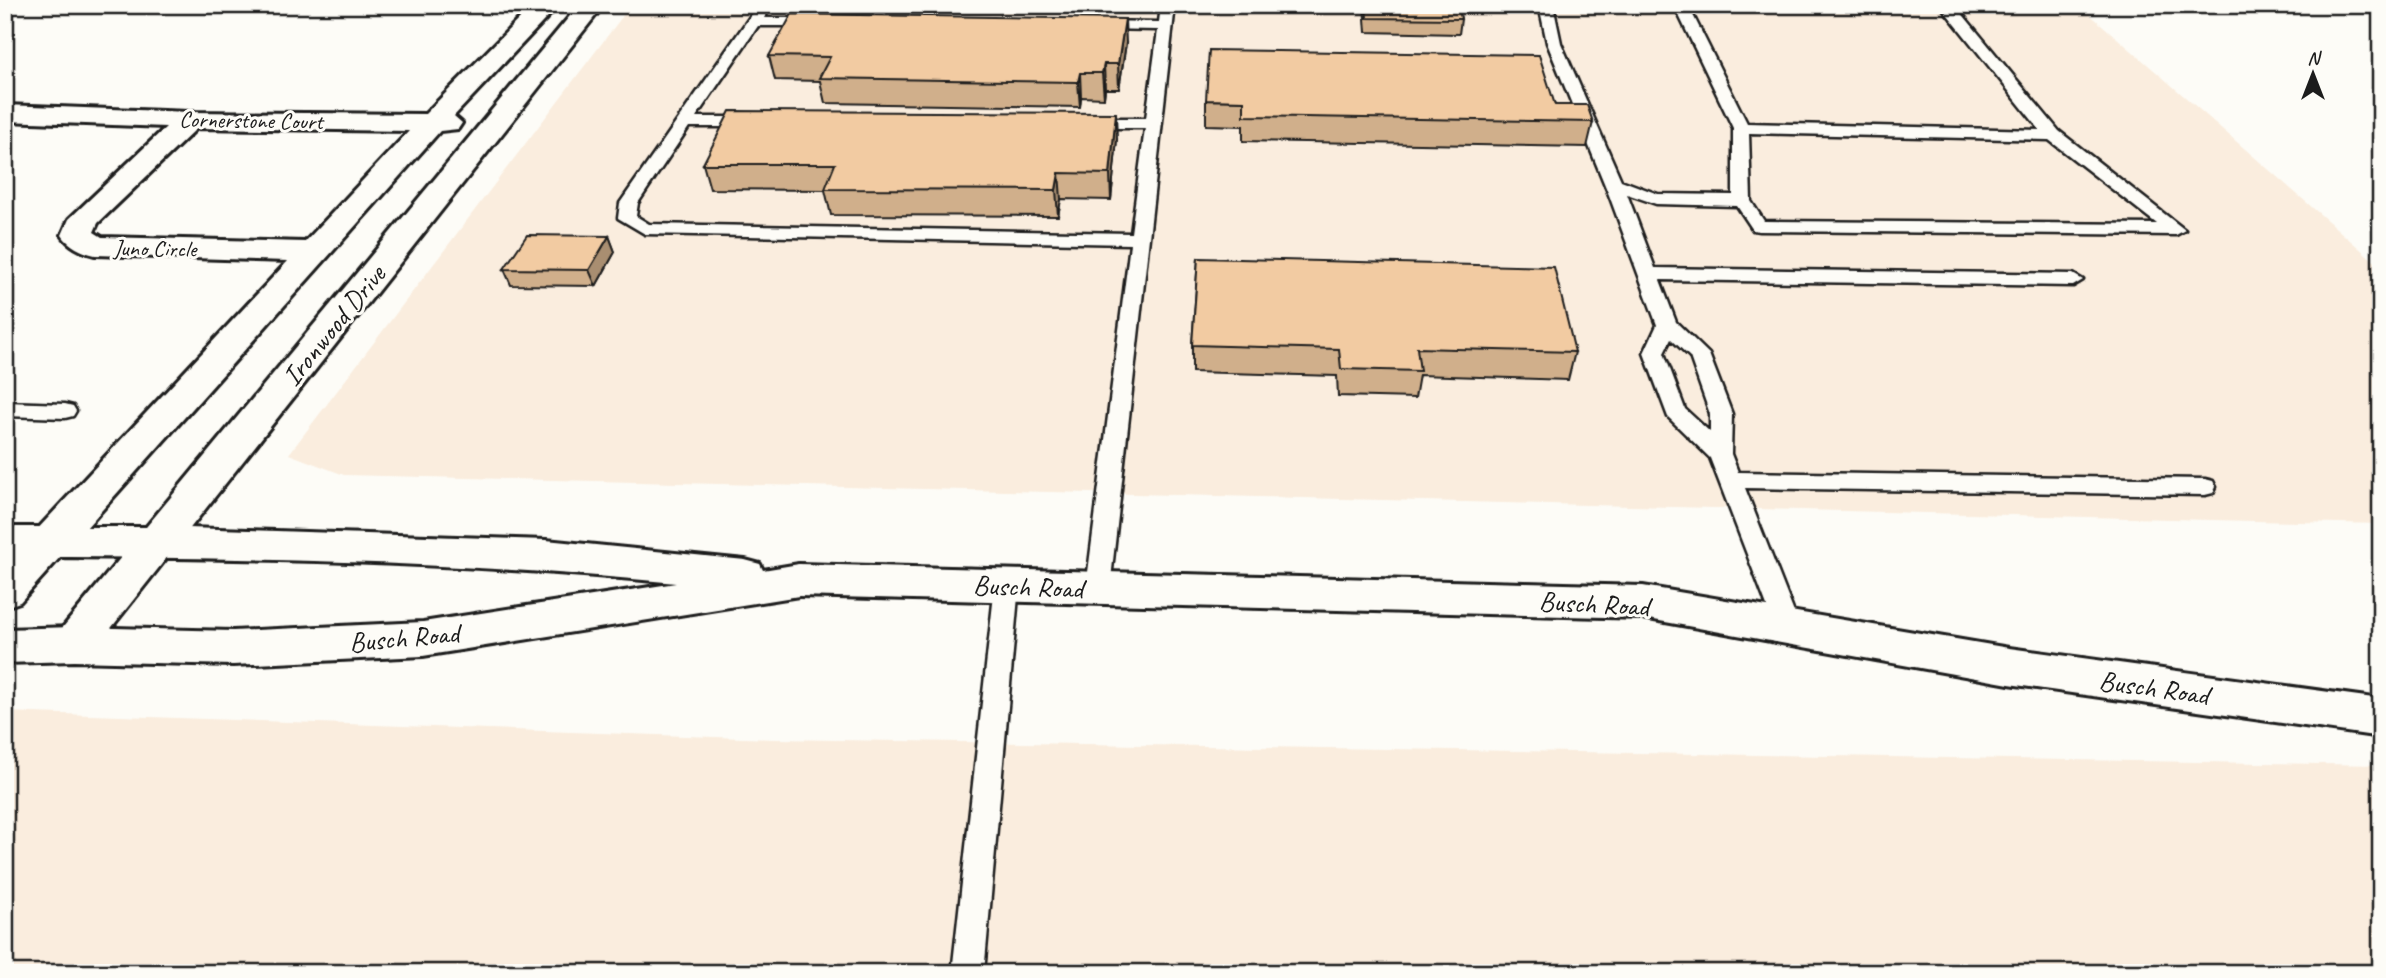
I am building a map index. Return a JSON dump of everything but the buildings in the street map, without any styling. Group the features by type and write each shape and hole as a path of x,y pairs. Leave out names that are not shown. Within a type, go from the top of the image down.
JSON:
{"street":[{"name":"Ironwood Drive","path":"5,591 432,123 547,5"},
{"name":"Ironwood Drive","path":"74,644 592,5"},
{"name":"Cornerstone Court","path":"5,114 190,120 496,123"},
{"name":"Juno Circle","path":"190,120 84,219 77,235 95,246 315,251"},
{"name":"Busch Road","path":"5,542 157,542 546,555 799,580 1643,602 2009,666 2381,718"},
{"name":"Busch Road","path":"5,646 74,644 233,648 422,639 799,580"}],"lane":[{"path":"765,5 629,203 627,218 645,229 1140,239"},
{"path":"1098,588 1168,5"},
{"path":"1546,5 1554,43 1614,184 1667,325 1699,354 1721,414 1720,454 1787,628"},
{"path":"1681,5 1741,128 1742,201 1759,226 2176,230 2053,135 1947,5"},
{"path":"754,22 836,22"},
{"path":"1083,25 1165,26"},
{"path":"685,122 767,122"},
{"path":"1071,123 1154,123"},
{"path":"1741,128 2053,135"},
{"path":"1614,184 1656,199 1742,201"},
{"path":"1650,274 2073,280"},
{"path":"1667,325 1654,353 1676,412 1720,454"},
{"path":"5,410 65,411"},
{"path":"1730,480 2205,487"},
{"path":"968,973 1007,585"}],"shaded area":[{"path":"631,5 2079,5 2381,267 2381,524 344,475 289,454"},
{"path":"5,712 774,739 2381,765 2381,973 5,973"}]}
